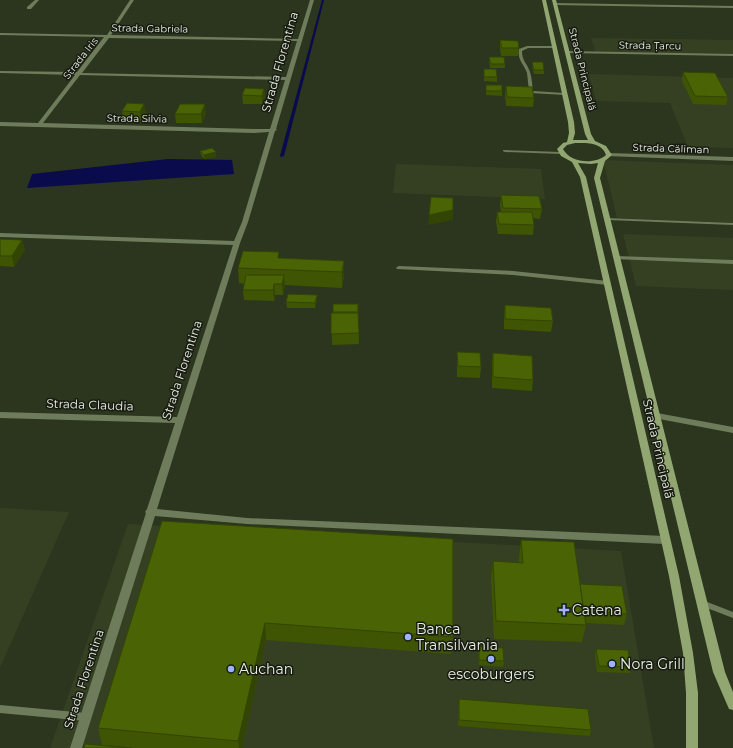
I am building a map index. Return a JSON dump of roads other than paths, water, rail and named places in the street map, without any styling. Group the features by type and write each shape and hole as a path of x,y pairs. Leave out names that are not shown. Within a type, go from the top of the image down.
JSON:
{"main road":[{"name":"Strada Principală","path":"544,0 571,122 572,133 570,142"},
{"name":"Strada Principală","path":"555,2 588,134 593,143"},
{"path":"570,142 593,143 603,146 609,152 605,158 592,163 574,161 565,157 561,152 562,147 570,142"},
{"name":"Strada Principală","path":"605,158 597,178 719,672 733,705"},
{"name":"Strada Principală","path":"574,161 583,177 674,576 688,653 692,693 692,748"}],"street":[{"path":"29,8 37,0"},
{"name":"Strada Iris","path":"39,125 108,36 132,0"},
{"name":"Strada Florentina","path":"76,748 150,512 237,242 245,222 312,0"},
{"path":"555,2 733,7"},
{"name":"Strada Gabriela","path":"0,34 300,40"},
{"name":"Strada Țarcu","path":"567,52 733,56"},
{"path":"0,72 289,79"},
{"name":"Strada Silvia","path":"0,124 248,131 274,130"},
{"name":"Strada Căliman","path":"605,158 733,159"},
{"path":"0,235 237,242"},
{"path":"616,258 733,262"},
{"name":"Strada Claudia","path":"0,415 180,420"},
{"path":"656,416 733,430"},
{"path":"150,512 247,521 666,540"}],"lane":[{"path":"555,47 527,47 520,50 520,57 522,63 528,71 531,92 564,94"},
{"path":"505,151 561,152"},
{"path":"608,218 733,224"},
{"path":"399,268 513,273 608,283"},
{"path":"702,603 733,615"},
{"path":"0,709 86,717"}],"waterway":[{"path":"282,156 323,0"}],"place":[{"name":"Catena","path":"564,610"},
{"name":"Banca Transilvania","path":"408,637"},
{"name":"escoburgers","path":"491,659"},
{"name":"Nora Grill","path":"612,664"},
{"name":"Auchan","path":"231,669"}]}
